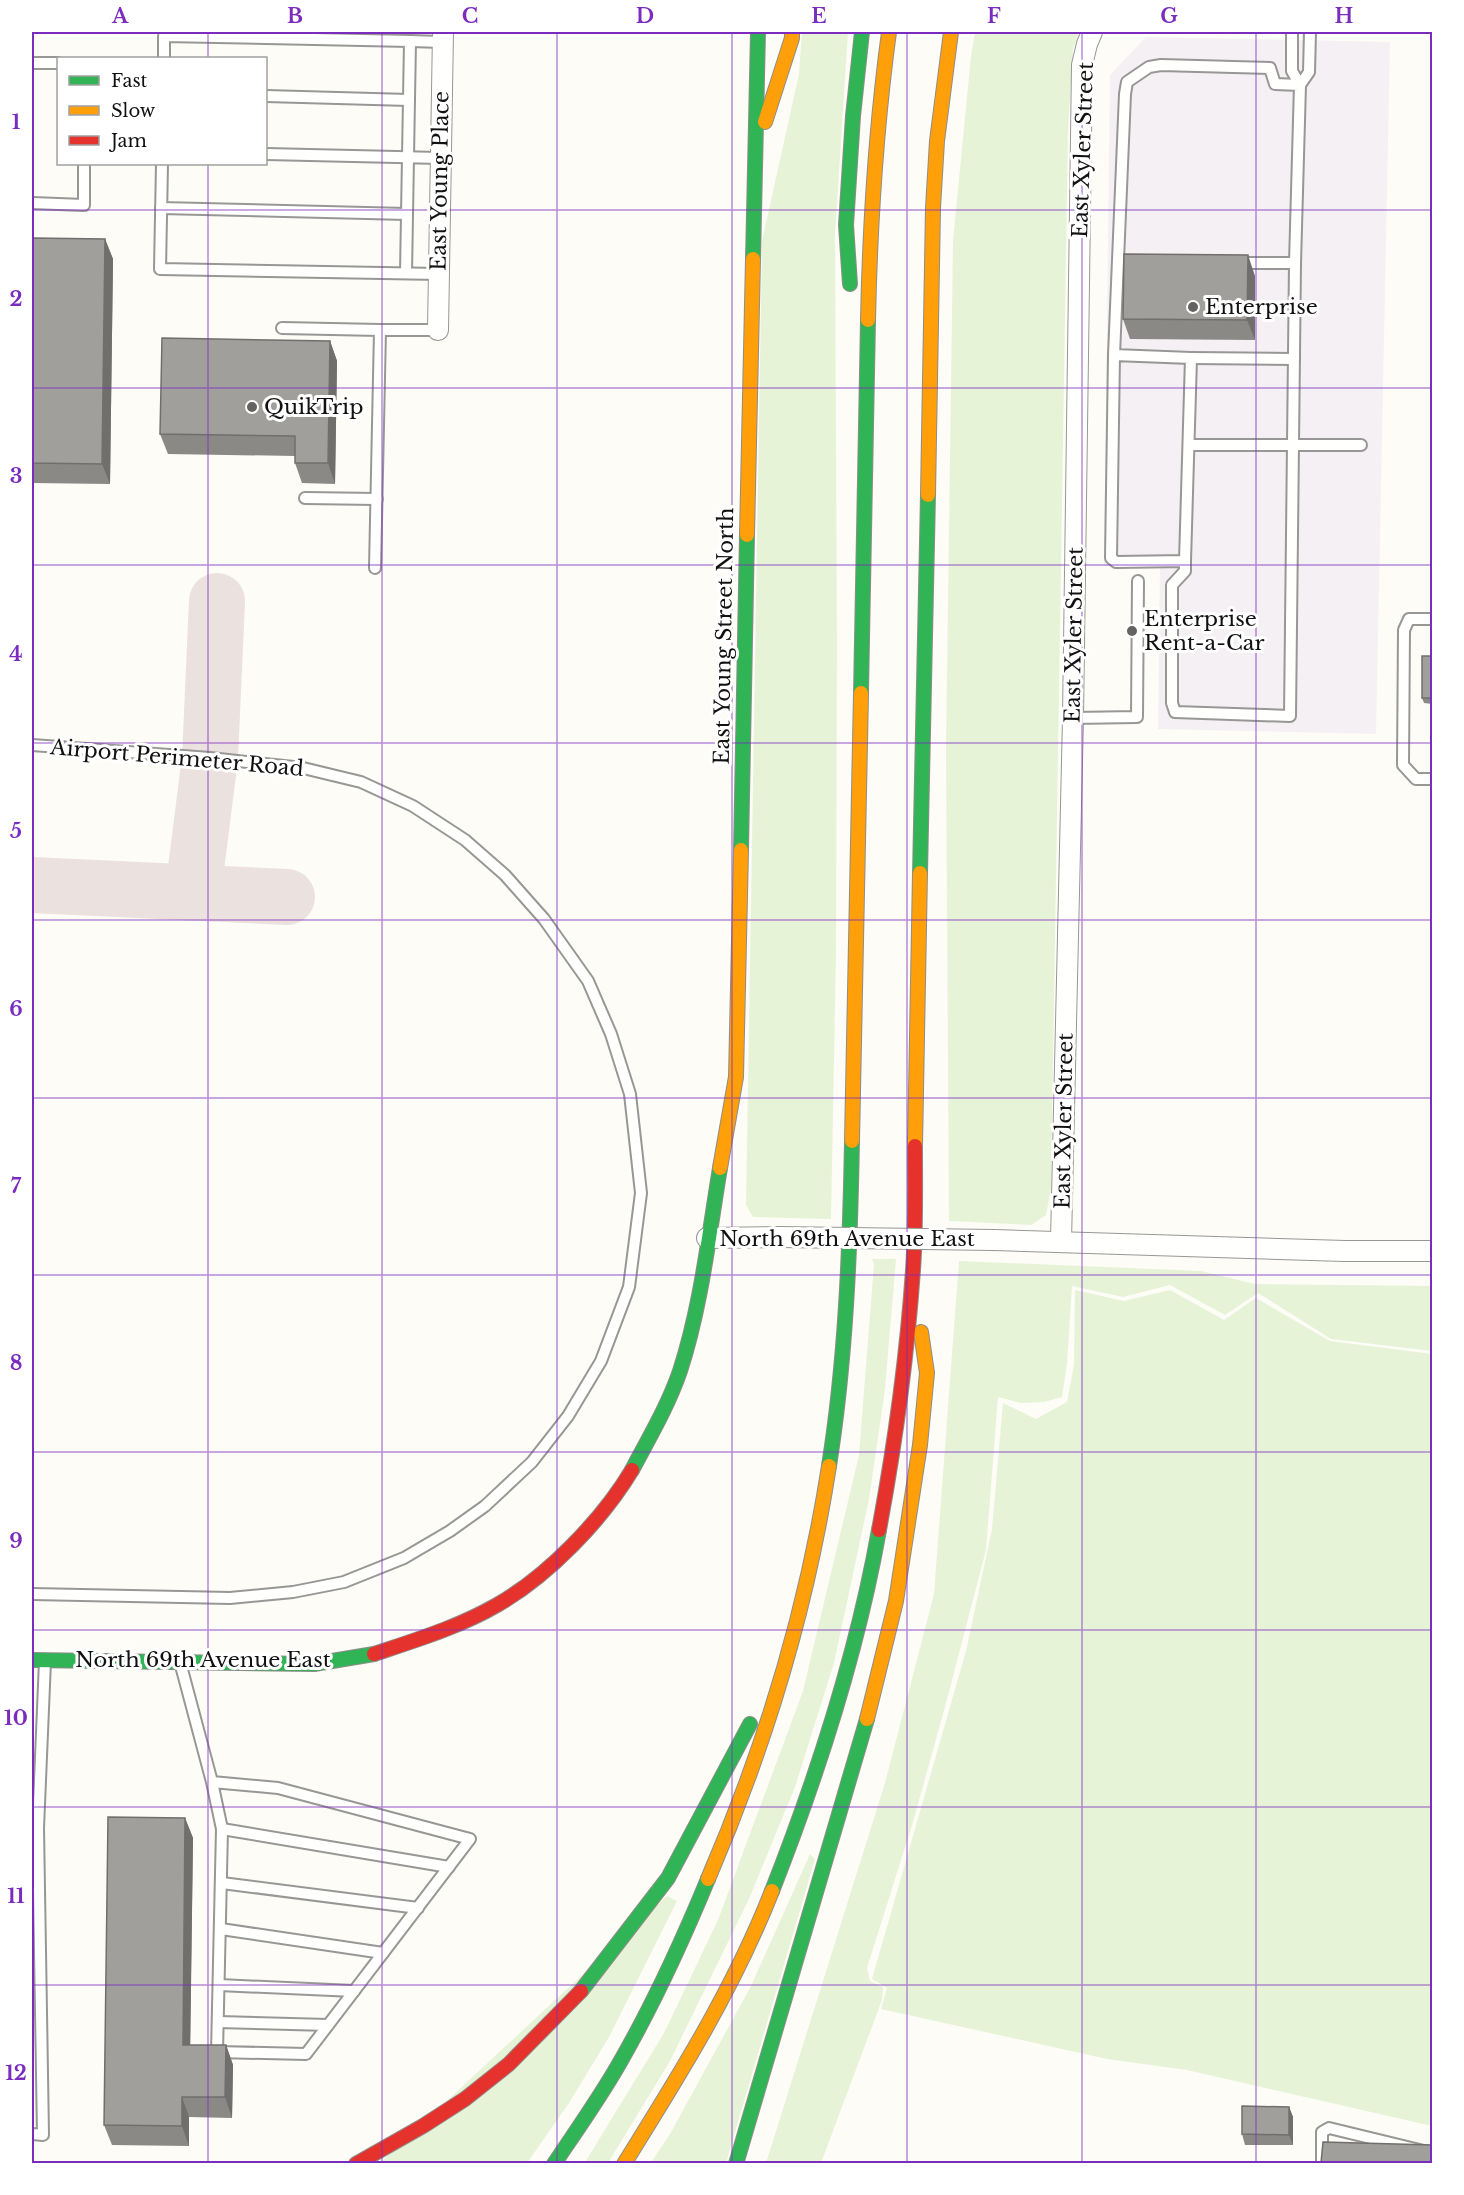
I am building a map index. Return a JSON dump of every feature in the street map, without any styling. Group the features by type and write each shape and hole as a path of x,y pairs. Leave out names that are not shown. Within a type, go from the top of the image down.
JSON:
{"main road":[{"name":"East Young Street North","path":"707,1238 736,1077 758,32"},
{"path":"755,156 792,32"},
{"path":"851,294 846,225 853,116 862,32"},
{"path":"554,2163 597,2100 638,2029 706,1883 757,1755 792,1642 810,1570 828,1471 846,1339 850,1265 870,232 879,108 889,32"},
{"path":"624,2163 710,2023 740,1963 777,1877 807,1797 844,1682 877,1544 897,1418 913,1268 933,232 937,141 951,32"},
{"path":"854,329 865,492"},
{"name":"North 69th Avenue East","path":"38,1660 314,1664 374,1654 452,1627 498,1605 539,1575 582,1537 630,1473 658,1422 680,1371 696,1307 707,1238"},
{"path":"735,2163 866,1724 896,1601 920,1445 927,1373 913,1268"},
{"path":"356,2163 414,2132 465,2099 509,2064 576,1998 668,1878 792,1642"}],"street":[{"name":"East Xyler Street","path":"1061,1241 1073,718 1082,65 1092,32"},
{"name":"East Young Place","path":"438,330 443,37"},
{"name":"North 69th Avenue East","path":"707,1238 994,1239 1345,1251 1432,1251"}],"lane":[{"path":"1191,358 1185,571 1173,585 1172,704 1175,712 1290,716 1295,263 1300,85 1292,71 1292,32"},
{"path":"1300,85 1309,72 1310,32"},
{"path":"164,57 164,36 410,41 443,37"},
{"path":"406,273 410,41"},
{"path":"32,63 57,63"},
{"path":"1185,561 1116,562 1111,558 1114,355 1127,82 1149,67 1161,65 1270,68 1275,84 1300,85"},
{"path":"267,96 409,100"},
{"path":"267,154 440,158"},
{"path":"32,203 84,205 84,165"},
{"path":"162,165 160,269 440,274"},
{"path":"161,208 407,214"},
{"path":"1118,262 1130,262"},
{"path":"1224,263 1295,263"},
{"path":"282,328 438,330"},
{"path":"375,567 380,330"},
{"path":"1114,355 1294,359"},
{"path":"1190,445 1360,445"},
{"path":"305,498 377,499"},
{"path":"1073,718 1137,717 1138,580"},
{"path":"1432,619 1409,619 1404,630 1403,754 1403,765 1416,779 1432,779"},
{"name":"Airport Perimeter Road","path":"32,745 210,758 303,768 361,782 413,806 465,840 506,875 544,919 588,981 611,1034 630,1094 641,1193 629,1287 601,1361 568,1416 532,1462 486,1506 450,1531 404,1558 344,1582 293,1592 230,1598 32,1594"},
{"path":"32,2134 43,2135 35,1828 38,1660"},
{"path":"180,1662 222,1828 217,2052 306,2054 470,1839 278,1788 212,1782"},
{"path":"222,1828 449,1867"},
{"path":"222,1883 418,1908"},
{"path":"220,1929 383,1953"},
{"path":"219,1984 354,1991"},
{"path":"218,2022 328,2025"},
{"path":"1322,2163 1322,2132 1329,2128 1432,2153"}],"shaded area":[{"path":"1146,37 1390,42 1376,734 1158,729 1160,567 1104,566 1110,75"}],"green space":[{"path":"802,32 848,32 835,234 836,952 831,1219 753,1217 746,1205 762,241 799,74"},
{"path":"975,32 1079,32 1073,49 1068,131 1051,1189 1046,1215 1031,1225 949,1221 946,749 953,241"},
{"path":"872,1259 896,1259 885,1389 869,1499 834,1663 795,1787 749,1899 670,2061 608,2163 584,2164 664,2033 718,1920 803,1691 859,1455 874,1264"},
{"path":"959,1261 1201,1271 1255,1284 1432,1286 1432,1351 1331,1339 1258,1293 1225,1315 1170,1285 1123,1297 1072,1286 1067,1364 1062,1397 1044,1402 1021,1403 998,1397 986,1550 913,1822 867,1968 870,1981 883,1987 882,2000 821,2163 766,2163 885,1783 934,1594"},
{"path":"1075,1290 1124,1301 1170,1290 1224,1320 1256,1298 1330,1341 1432,1354 1432,2126 1187,2070 1107,2059 881,2009 887,1988 872,1979 966,1651 992,1529 1003,1403 1036,1419 1067,1402 1074,1365"},
{"path":"810,1854 815,1859 726,2163 650,2164 670,2134 751,1986"},
{"path":"667,1896 677,1901 609,2037 569,2103 527,2163 379,2164"}],"building":[{"path":"32,238 105,239 102,464 32,463"},
{"name":"Enterprise","path":"1124,254 1248,255 1247,320 1123,319"},
{"name":"QuikTrip","path":"162,338 330,341 328,463 295,463 295,436 160,434"},
{"path":"1422,656 1432,656 1432,698 1422,698"},
{"path":"108,1817 185,1818 183,2045 226,2045 225,2097 182,2097 182,2126 104,2125"},
{"path":"1242,2106 1289,2107 1289,2135 1242,2134"},
{"path":"1323,2142 1432,2145 1432,2163 1321,2163"}],"taxiway":[{"path":"193,892 210,758 217,601"},
{"path":"32,885 287,897"}],"traffic: fast":[{"path":"753,259 758,32"},
{"path":"850,284 846,225 853,116 862,32"},
{"path":"861,693 868,320"},
{"path":"920,873 928,495"},
{"path":"741,850 747,535"},
{"path":"829,1466 846,1304 852,1141"},
{"path":"632,1470 670,1397 687,1347 704,1270 720,1168"},
{"path":"772,1891 805,1803 848,1668 879,1530"},
{"path":"32,1660 314,1664 374,1654"},
{"path":"736,2164 867,1719"},
{"path":"581,1991 668,1878 750,1724"},
{"path":"554,2164 604,2090 632,2042 708,1879"}],"traffic: slow":[{"path":"765,122 792,32"},
{"path":"868,320 874,176 889,32"},
{"path":"928,495 933,208 937,141 951,32"},
{"path":"747,535 753,259"},
{"path":"852,1141 861,693"},
{"path":"720,1168 736,1077 741,850"},
{"path":"915,1146 920,873"},
{"path":"867,1719 896,1601 920,1445 927,1373 921,1332"},
{"path":"708,1879 748,1779 782,1676 809,1572 829,1466"},
{"path":"624,2164 685,2065 723,1997 772,1891"}],"traffic: jam":[{"path":"879,1530 900,1400 907,1335 915,1239 915,1146"},
{"path":"374,1654 468,1620 516,1593 554,1563 590,1527 632,1470"},
{"path":"356,2164 465,2099 509,2064 581,1991"}],"place":[{"name":"Enterprise","path":"1193,307"},
{"name":"QuikTrip","path":"252,407"},
{"name":"Enterprise Rent-a-Car","path":"1132,631"}]}
